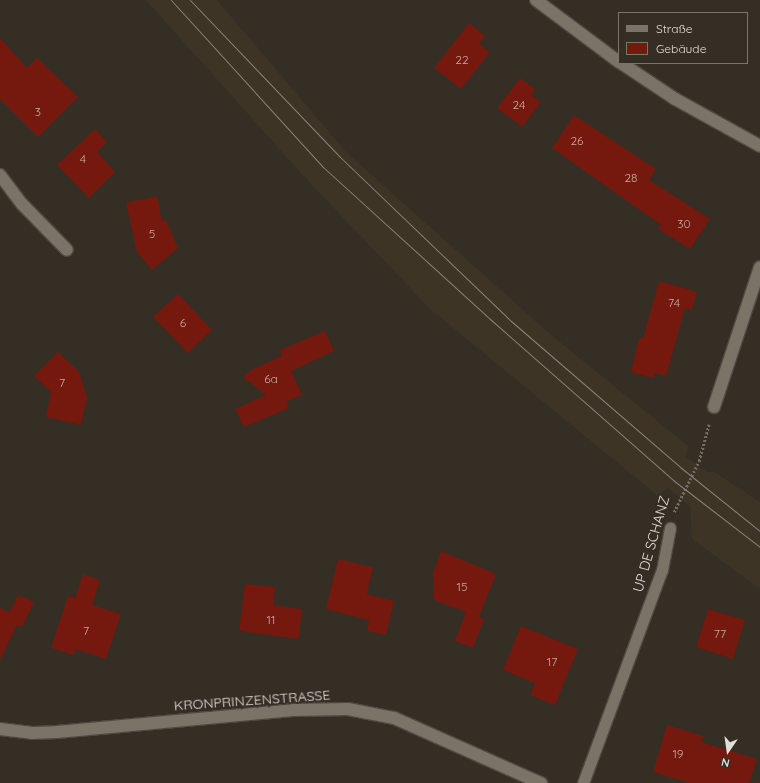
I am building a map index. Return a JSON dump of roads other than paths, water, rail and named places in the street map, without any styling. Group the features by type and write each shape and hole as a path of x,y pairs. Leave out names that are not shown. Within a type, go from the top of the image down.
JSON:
{"street":[{"path":"536,0 618,61"},
{"path":"623,64 675,99 760,146"},
{"path":"0,175 22,204 68,250"},
{"path":"714,407 760,267"},
{"name":"KRONPRINZENSTRASSE","path":"0,729 32,733 57,732 293,710 348,709 401,721 541,783"}],"lane":[{"name":"UP DE SCHANZ","path":"583,783 662,570 670,528"}],"tram line":[{"path":"171,0 323,167 490,319 673,480 760,547"},
{"path":"190,0 340,157 511,321 680,467 760,531"}]}
